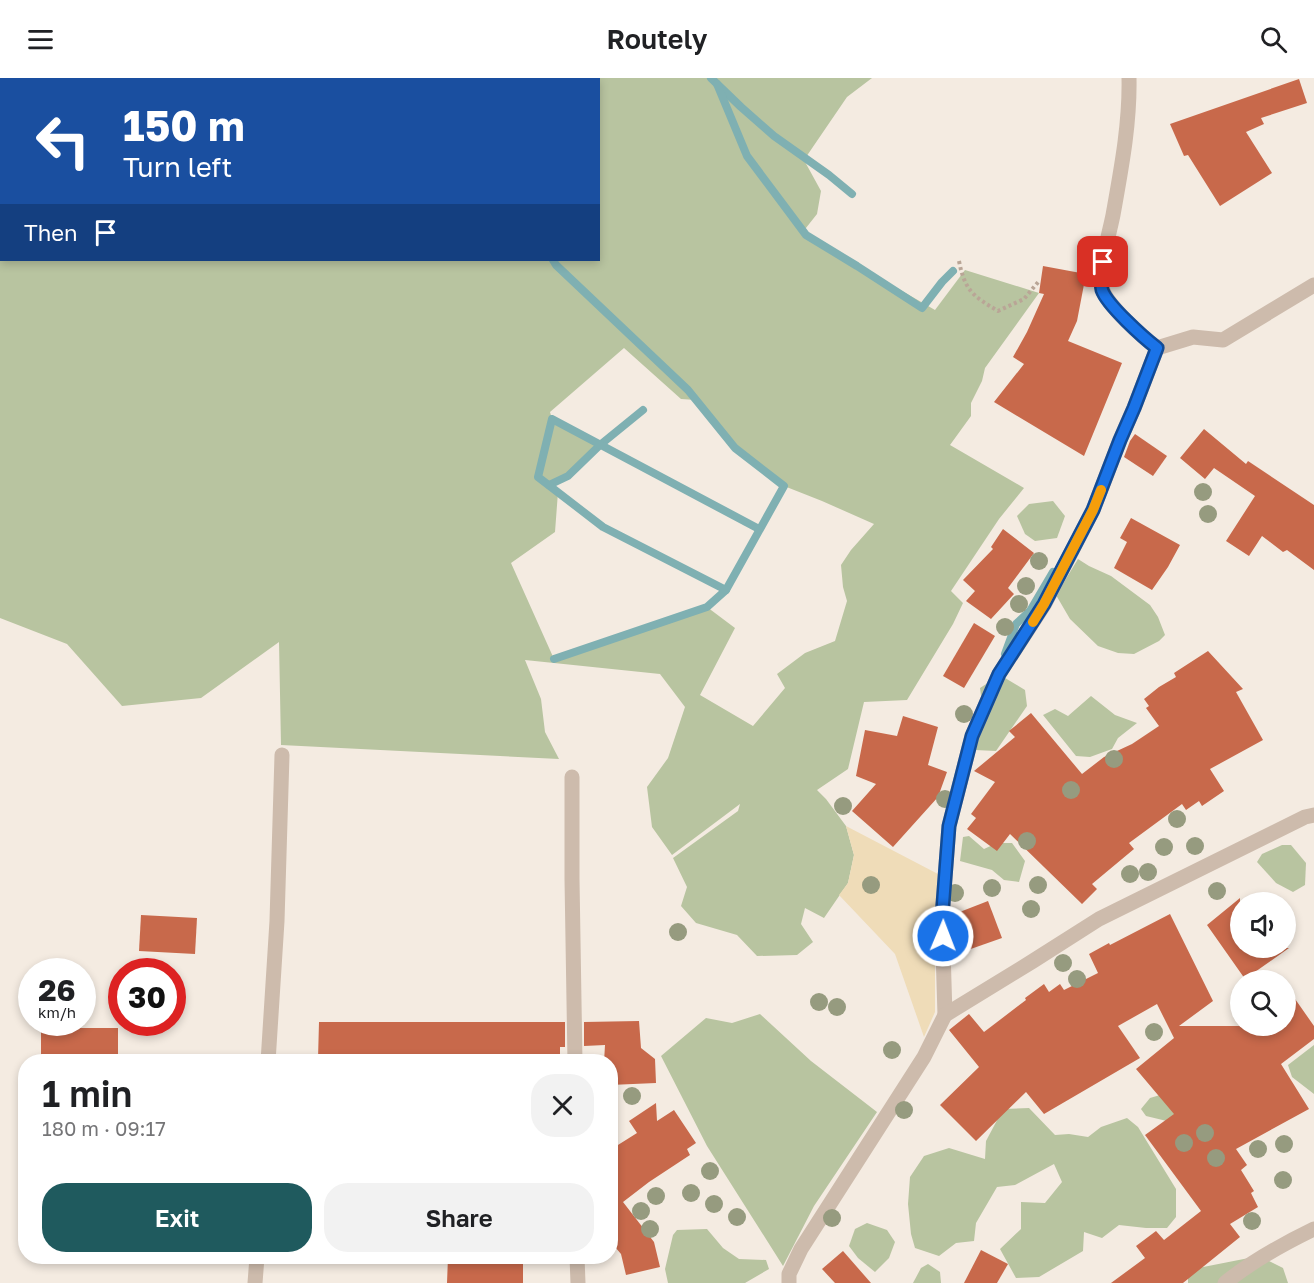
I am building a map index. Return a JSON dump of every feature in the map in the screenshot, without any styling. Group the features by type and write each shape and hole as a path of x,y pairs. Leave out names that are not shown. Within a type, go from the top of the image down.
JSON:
{"street":[{"path":"1129,78 1125,145 1103,262 1102,289 1122,316 1157,348"},
{"path":"1157,348 1193,337 1223,340 1314,285"},
{"path":"789,1283 789,1274 801,1250 924,1057 945,1015 942,917 949,826 972,736 999,674 1044,604 1093,510 1157,348"},
{"path":"269,1054 277,921 282,755"},
{"path":"572,777 575,1054"},
{"path":"945,1015 1099,919 1305,817 1314,815"},
{"path":"1225,1283 1239,1271 1314,1228"},
{"path":"255,1283 256,1264"},
{"path":"577,1264 578,1283"}],"path":[{"path":"959,261 963,280 977,298 998,311 1024,299 1038,281"}],"green space":[{"path":"600,78 872,78 847,97 804,160 821,191 817,214 802,233 935,310 965,270 1039,293 985,368 982,381 971,403 971,416 950,445 1024,488 999,519 951,591 963,603 953,624 907,700 864,702 848,769 817,790 846,826 854,855 848,883 824,918 805,908 801,924 813,942 797,955 757,956 737,935 696,923 681,906 687,887 673,858 738,811 740,804 672,855 652,827 647,787 668,758 685,707 660,674 525,660 541,699 545,732 559,759 281,745 279,642 201,698 122,706 67,644 0,618 0,261 600,261","holes":["624,348 681,399 696,400 735,448 784,486 874,524 841,565 847,601 835,641 805,653 777,674 785,688 753,726 700,695 735,628 707,607 554,659 511,563 555,532 558,492 550,485 568,476 600,445 552,419 550,412"]},
{"path":"1053,501 1065,516 1057,538 1035,541 1025,534 1017,516 1029,504"},
{"path":"1078,559 1111,576 1150,605 1165,635 1159,641 1134,654 1118,653 1098,646 1070,619 1056,595"},
{"path":"1000,675 1025,690 1027,706 996,751 975,750 983,711 980,688"},
{"path":"1091,696 1115,715 1137,723 1118,738 1112,749 1090,757 1076,756 1043,715 1055,709 1068,716"},
{"path":"969,836 984,849 997,843 1012,843 1025,861 1019,882 1004,880 992,870 960,861 963,837"},
{"path":"1282,845 1291,845 1306,863 1305,885 1293,892 1276,883 1257,862 1262,854"},
{"path":"760,1014 811,1061 877,1112 814,1206 783,1266 707,1146 661,1056 706,1018 732,1023"},
{"path":"1314,1045 1314,1094 1292,1077 1288,1065"},
{"path":"1170,1092 1178,1095 1175,1123 1146,1116 1141,1109 1150,1098"},
{"path":"1029,1108 1055,1135 1069,1134 1088,1137 1101,1127 1127,1118 1138,1127 1176,1189 1176,1217 1167,1228 1119,1225 1102,1238 1084,1232 1083,1251 1039,1277 1016,1278 1000,1249 1021,1229 1021,1202 1045,1203 1062,1182 1054,1164 1015,1185 997,1187 976,1223 974,1241 956,1243 939,1256 915,1248 908,1204 910,1177 924,1156 949,1148 985,1159 986,1141 1003,1109"},
{"path":"867,1223 887,1230 895,1242 889,1258 875,1272 858,1258 849,1246 855,1229"},
{"path":"707,1229 723,1248 739,1259 766,1260 769,1269 745,1283 668,1283 665,1269 673,1235 677,1230"},
{"path":"1259,1256 1283,1268 1288,1283 1188,1283 1188,1270"},
{"path":"928,1264 940,1272 941,1283 913,1283 921,1268"}],"sand":[{"path":"846,826 938,874 935,1012 924,1037 895,954 839,895 848,883 854,855"}],"building":[{"path":"1299,79 1307,103 1261,118 1264,124 1246,132 1272,173 1220,206 1188,155 1184,156 1170,124"},
{"path":"1043,266 1086,274 1077,321 1068,341 1122,363 1084,456 994,402 1024,364 1013,357 1044,294 1039,293"},
{"path":"1204,429 1246,464 1248,461 1314,505 1314,570 1287,550 1283,552 1262,536 1249,556 1226,541 1255,496 1214,468 1205,479 1180,458"},
{"path":"1135,434 1167,456 1153,476 1124,457"},
{"path":"1131,518 1180,545 1152,590 1114,568 1127,542 1120,538"},
{"path":"1003,529 1034,553 1008,588 1014,594 991,619 966,601 975,591 963,580 993,549 991,547"},
{"path":"974,623 995,636 964,688 943,676"},
{"path":"1208,651 1243,689 1236,692 1263,740 1210,769 1224,791 1202,806 1199,801 1186,810 1182,804 1129,843 1134,849 1092,884 1097,889 1082,904 1010,834 997,851 967,829 976,818 971,814 995,782 974,771 1015,737 1009,731 1031,713 1082,774 1104,757 1132,744 1159,726 1146,708 1149,706 1144,699 1176,677 1174,673"},
{"path":"903,716 938,727 928,765 947,772 938,797 893,847 852,811 876,784 856,776 865,730 897,736"},
{"path":"988,901 1002,938 965,951 952,915"},
{"path":"1230,906 1230,958 1207,925"},
{"path":"1170,914 1213,1001 1179,1026 1230,1026 1230,1036 1296,1036 1296,1000 1314,1026 1314,1039 1281,1064 1309,1109 1236,1149 1247,1165 1241,1170 1254,1191 1251,1193 1258,1207 1230,1224 1240,1237 1183,1283 1111,1283 1145,1258 1136,1246 1156,1231 1164,1240 1201,1211 1145,1135 1174,1114 1136,1069 1174,1038 1157,1004 1118,1026 1140,1058 1044,1114 1026,1092 976,1141 940,1105 979,1067 949,1030 969,1014 984,1032 1044,984 1049,992 1060,984 1064,990 1098,973 1089,954 1109,943 1110,945"},
{"path":"141,915 197,918 195,954 139,951"},
{"path":"1230,958 1275,958 1258,970 1239,970"},
{"path":"639,1021 641,1048 655,1059 656,1083 618,1085 618,1054 604,1054 605,1045 584,1046 584,1022"},
{"path":"319,1022 565,1022 565,1047 560,1047 560,1054 318,1054"},
{"path":"96,1028 108,1028 108,1036 118,1036 118,1054 41,1054 41,1036 96,1036"},
{"path":"656,1103 657,1121 674,1110 696,1143 687,1149 690,1155 623,1202 654,1242 660,1267 626,1275 618,1250 618,1145 637,1133 629,1121"},
{"path":"981,1250 1008,1264 997,1283 964,1283"},
{"path":"843,1251 871,1283 835,1283 822,1269"},
{"path":"448,1264 523,1264 523,1283 447,1283"}],"waterway":[{"path":"711,78 774,136 852,194"},
{"path":"717,84 747,156 806,235 922,308 953,271"},
{"path":"554,261 688,390 735,448 784,486 726,590 707,607 554,659"},
{"path":"549,485 568,476 600,445 643,410"},
{"path":"726,590 603,527 538,477 552,419 759,529"},
{"path":"1005,654 1016,624 1030,611 1053,572"}],"slow traffic":[{"path":"1033,622 1093,510 1101,490"}],"route":[{"path":"943,936 942,917 949,826 972,736 999,674 1044,604 1093,510 1157,348 1122,316 1108,299 1102,289 1103,262"}]}
